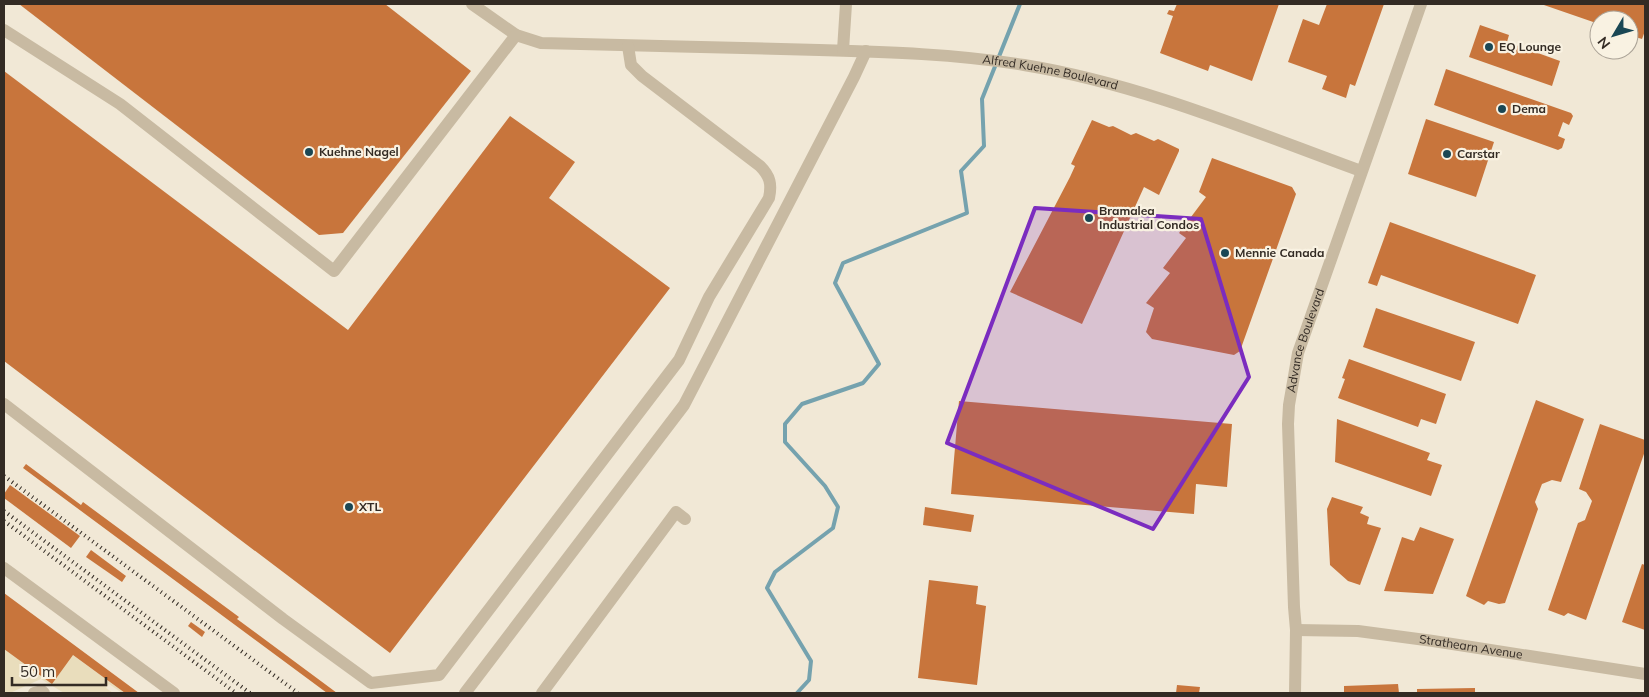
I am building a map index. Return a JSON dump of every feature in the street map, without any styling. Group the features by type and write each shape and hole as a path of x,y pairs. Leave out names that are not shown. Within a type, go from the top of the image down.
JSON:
{"street":[{"name":"Alfred Kuehne Boulevard","path":"472,4 516,35 541,43 905,52 1025,65 1100,81 1181,105 1361,171"},
{"path":"843,50 846,4"},
{"name":"Advance Boulevard","path":"1295,693 1296,630 1288,444 1289,405 1298,353 1421,4"},
{"path":"4,30 120,104 334,271 516,35"},
{"path":"4,404 371,684 439,675 679,360 709,297 769,198 770,180 766,172 631,66 628,46"},
{"path":"465,693 684,405 846,94 866,51"},
{"path":"542,693 676,512 685,519"},
{"path":"4,568 174,693"},
{"name":"Strathearn Avenue","path":"1296,630 1358,632 1433,641 1645,674"},
{"path":"34,693 42,691 44,693"}],"highlighted area":[{"path":"1035,208 1201,219 1249,377 1153,529 947,443"}],"shaded area":[{"path":"4,642 41,669 59,645 125,693 109,684 106,688 113,693 64,693 41,679 10,693 4,693"}],"building":[{"name":"Kuehne Nagel","path":"19,4 385,4 471,71 343,233 319,235"},
{"path":"1177,4 1279,4 1252,81 1210,65 1208,71 1160,53 1173,16 1167,14 1169,10 1174,11"},
{"path":"1327,4 1384,4 1355,86 1350,84 1346,98 1322,89 1327,76 1288,62 1303,19 1319,25"},
{"path":"1541,4 1645,4 1645,31 1642,39 1639,38 1639,10 1589,10 1589,21"},
{"path":"1480,25 1509,35 1507,42 1560,61 1552,86 1469,57"},
{"name":"Dema","path":"1446,69 1571,113 1573,116 1569,125 1563,122 1558,136 1565,139 1562,148 1558,150 1434,105"},
{"name":"XTL","path":"4,71 348,330 510,116 575,162 549,198 670,288 390,653 4,361"},
{"path":"1426,119 1494,142 1476,197 1408,174"},
{"name":"Bramalea Industrial Condos","path":"1092,120 1109,127 1113,126 1131,135 1136,133 1154,141 1158,139 1179,149 1179,151 1159,195 1144,187 1082,324 1010,292 1070,177 1075,166 1071,164"},
{"name":"Mennie Canada","path":"1212,158 1292,187 1296,194 1240,351 1234,355 1152,339 1146,332 1154,308 1146,303 1170,273 1163,268 1186,238 1179,233 1206,197 1199,192"},
{"path":"1390,222 1536,275 1518,324 1381,275 1377,286 1368,283"},
{"path":"1376,308 1475,342 1461,381 1363,347"},
{"path":"1349,359 1446,394 1436,424 1421,419 1418,427 1338,398 1345,379 1342,378"},
{"path":"1536,400 1584,419 1561,482 1552,480 1542,484 1535,502 1538,509 1505,603 1499,604 1488,601 1484,605 1466,596"},
{"path":"959,401 1232,424 1227,487 1196,484 1194,514 951,494"},
{"path":"1337,419 1430,453 1427,460 1442,465 1431,496 1335,462"},
{"path":"1600,424 1645,440 1645,451 1586,620 1568,613 1564,616 1548,610 1578,523 1585,520 1592,501 1586,492 1579,489"},
{"path":"26,464 81,505 83,502 239,617 237,619 337,693 327,693 23,468"},
{"path":"10,485 80,536 71,548 4,498 4,494"},
{"path":"1332,497 1363,507 1360,513 1369,517 1367,524 1381,528 1360,585 1348,581 1330,565 1327,509"},
{"path":"925,507 974,515 971,532 923,525"},
{"path":"1420,527 1454,539 1433,594 1384,591 1402,537 1414,541"},
{"path":"91,550 126,576 122,582 86,557"},
{"path":"1642,564 1645,565 1645,630 1622,622"},
{"path":"929,580 978,586 976,604 986,606 977,685 918,678"},
{"path":"4,593 139,693 125,693 73,655 52,684 4,649"},
{"path":"191,622 205,632 202,637 188,626"},
{"path":"1398,684 1399,693 1344,693 1344,686"},
{"path":"1177,685 1200,687 1199,693 1176,693"},
{"path":"1475,688 1475,693 1417,693 1417,689"}],"waterway":[{"path":"797,693 809,680 811,661 767,588 775,572 833,528 838,507 825,486 785,442 785,424 802,404 863,383 879,364 835,283 843,263 967,213 961,171 984,146 982,99 1020,4"}],"railway":[{"path":"4,476 298,693"},
{"path":"4,511 250,693"},
{"path":"4,521 236,693"}],"place":[{"name":"EQ Lounge","path":"1489,47"},
{"name":"Dema","path":"1502,109"},
{"name":"Kuehne Nagel","path":"309,152"},
{"name":"Carstar","path":"1447,154"},
{"name":"Bramalea Industrial Condos","path":"1089,218"},
{"name":"Mennie Canada","path":"1225,253"},
{"name":"XTL","path":"349,507"}]}
